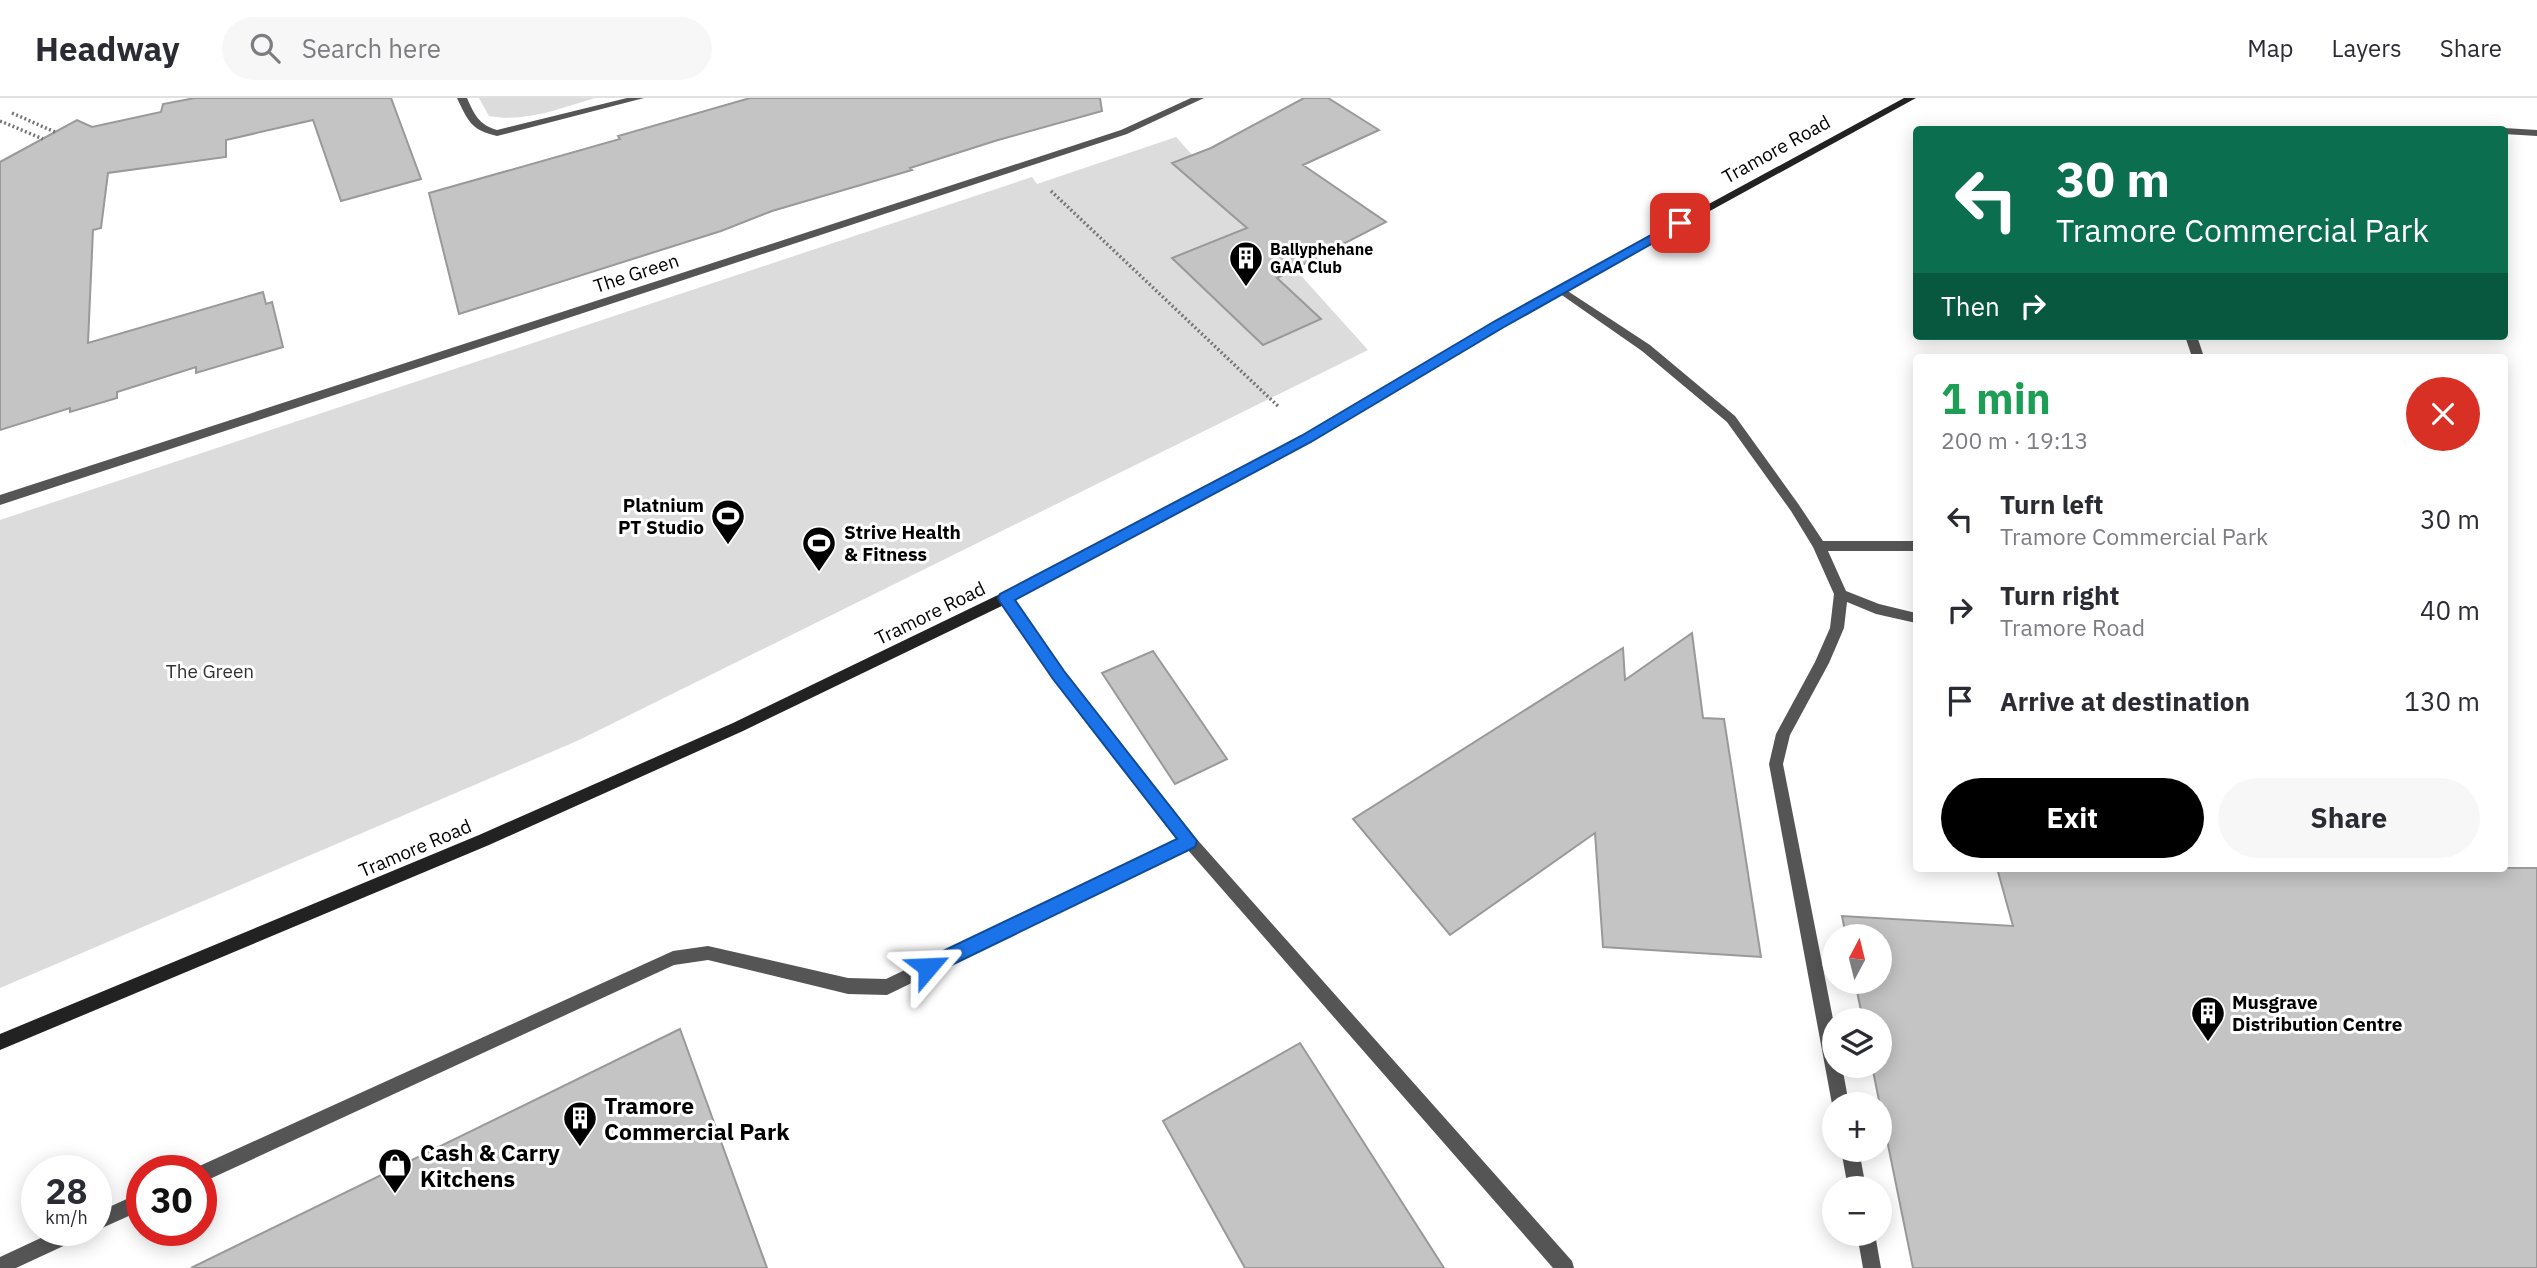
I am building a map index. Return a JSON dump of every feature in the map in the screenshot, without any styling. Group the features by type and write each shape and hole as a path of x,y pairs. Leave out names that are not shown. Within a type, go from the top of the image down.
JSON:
{"street":[{"path":"462,98 474,123 482,130 497,133 639,98"},
{"name":"The Green","path":"0,500 1124,132 1199,98"},
{"name":"Tramore Road","path":"0,1042 484,840 726,733 1005,598 1306,439 1560,289 1911,98"},
{"path":"2508,131 2537,133"},
{"path":"1560,289 1646,348 1731,419 1819,546 1840,594 1837,628 1822,663 1783,734 1776,764 1839,1092"},
{"path":"1819,546 1913,546"},
{"path":"1840,594 1876,609 1913,617"},
{"path":"1005,598 1058,675 1189,841 1565,1268"},
{"path":"217,1167 673,958 708,953 848,986 887,987 1189,841"},
{"path":"0,1266 44,1246"},
{"path":"1868,1246 1872,1268"}],"path":[{"path":"12,113 55,132"},
{"path":"0,121 43,139"},
{"path":"1048,188 1279,407"}],"green space":[{"path":"479,98 595,98 543,113 502,118 489,116"},
{"name":"The Green","path":"1176,137 1368,350 577,741 0,988 0,520 1032,177 1037,184"}],"building":[{"path":"195,98 391,98 421,179 341,201 313,120 226,140 226,157 108,173 101,228 93,230 88,343 263,292 266,304 272,302 283,347 196,373 196,367 117,392 117,398 70,412 70,408 0,430 0,162 77,120 92,127 161,112 163,104"},
{"path":"750,98 1100,98 1102,111 998,140 910,168 912,170 772,211 721,231 459,314 429,193 620,139 618,136"},
{"path":"1304,98 1328,98 1379,130 1303,165 1386,222 1277,278 1321,319 1263,345 1172,258 1247,228 1172,163 1211,148"},
{"path":"1692,633 1703,718 1724,719 1761,957 1603,947 1595,833 1450,935 1353,819 1623,648 1625,680"},
{"path":"1153,651 1227,759 1175,784 1102,673"},
{"name":"Musgrave Distribution Centre","path":"2508,868 2537,868 2537,1268 1913,1268 1891,1162 1892,1092 1877,1092 1874,1078 1892,1078 1892,1008 1860,1008 1858,994 1892,994 1892,924 1844,924 1842,916 2013,926 1998,872 2508,872"},
{"name":"Tramore Commercial Park","path":"680,1029 767,1268 191,1268"},
{"path":"1300,1043 1444,1268 1245,1268 1163,1121"}],"place":[{"name":"Ballyphehane GAA Club","path":"1246,288"},
{"name":"Platnium PT Studio","path":"728,546"},
{"name":"Strive Health & Fitness","path":"819,573"},
{"name":"Musgrave Distribution Centre","path":"2208,1043"},
{"name":"Tramore Commercial Park","path":"580,1148"},
{"name":"Cash & Carry Kitchens","path":"395,1195"}],"route":[{"path":"928,967 1189,841 1058,675 1005,598 1306,439 1499,324 1680,223"}]}
